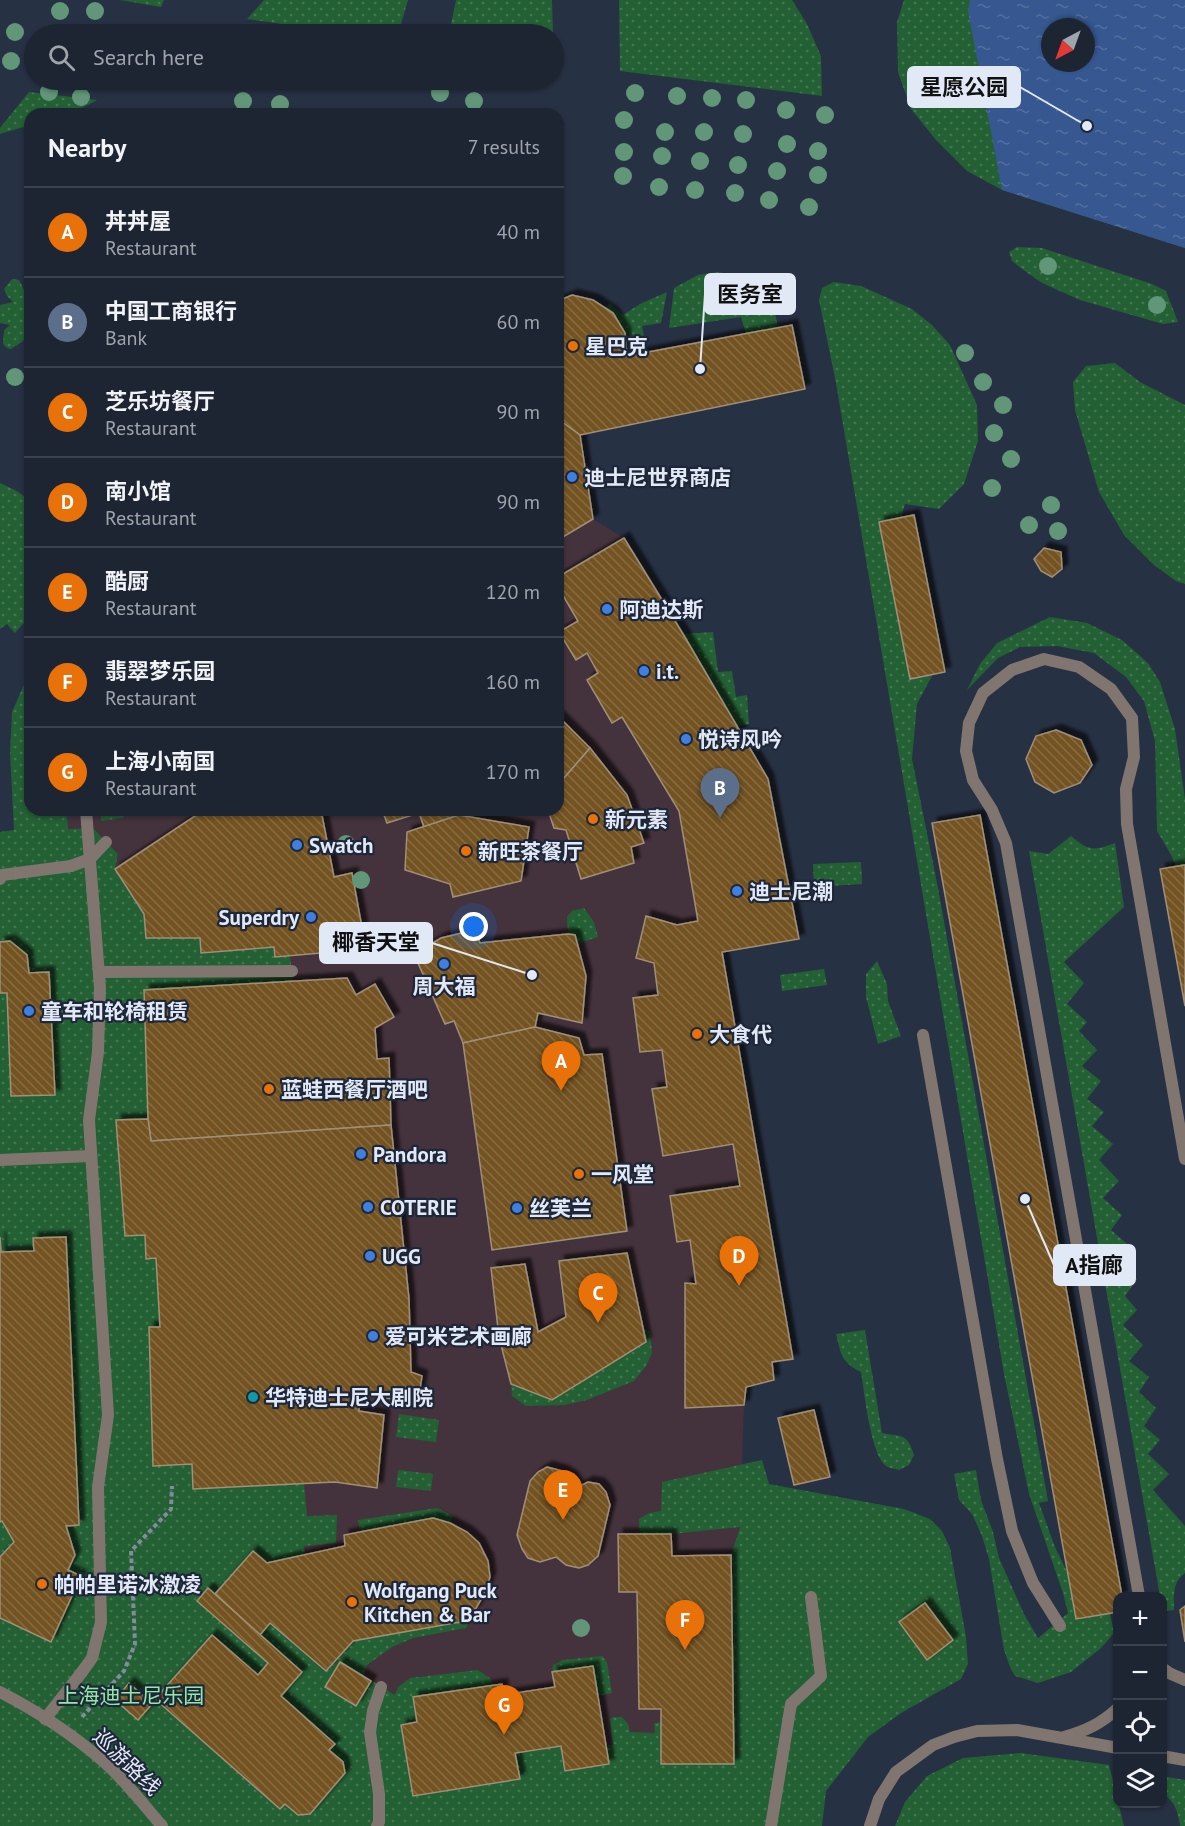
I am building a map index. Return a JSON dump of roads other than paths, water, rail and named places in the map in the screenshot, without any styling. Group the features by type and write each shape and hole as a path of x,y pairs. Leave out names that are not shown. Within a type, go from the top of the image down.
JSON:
{"street":[{"path":"1137,1592 1006,843 992,810 973,780 966,751 969,723 983,693 1012,670 1044,659 1079,667 1111,689 1132,718 1134,757 1126,789 1127,824 1185,1159"},
{"path":"45,1719 92,1658 101,1622 98,1487 108,1414 90,1156 89,1120 98,1052 100,988 86,816"},
{"path":"0,879 2,875 71,866 90,859 106,842"},
{"path":"99,972 292,971"},
{"path":"922,1035 997,1460 1012,1531 1033,1583 1060,1626"},
{"path":"0,1160 90,1156"},
{"path":"771,1826 790,1704 822,1676 811,1597"},
{"path":"1167,1672 1185,1680"},
{"path":"377,1826 379,1794 370,1732 373,1711 381,1687"},
{"name":"巡游路线","path":"0,1692 22,1703 68,1733 104,1762 162,1826"},
{"path":"1060,1738 1084,1732 1113,1712"},
{"path":"870,1826 879,1800 896,1772 933,1744 954,1737 977,1731 1017,1730 1113,1747"},
{"path":"1167,1757 1185,1760"}],"water":[{"path":"970,0 1185,0 1185,248 1002,190 968,11"}],"place":[{"name":"星愿公园","path":"1087,126"},
{"name":"星巴克","path":"573,346"},
{"name":"医务室","path":"700,369"},
{"name":"迪士尼世界商店","path":"572,477"},
{"name":"阿迪达斯","path":"607,609"},
{"name":"i.t.","path":"644,671"},
{"name":"悦诗风吟","path":"686,739"},
{"name":"中国工商银行","path":"720,818"},
{"name":"新元素","path":"593,819"},
{"name":"Swatch","path":"297,845"},
{"name":"新旺茶餐厅","path":"466,851"},
{"name":"迪士尼潮","path":"737,891"},
{"name":"Superdry","path":"311,917"},
{"name":"周大福","path":"444,964"},
{"name":"椰香天堂","path":"532,975"},
{"name":"童车和轮椅租赁","path":"29,1011"},
{"name":"大食代","path":"697,1034"},
{"name":"蓝蛙西餐厅酒吧","path":"269,1089"},
{"name":"丼丼屋","path":"561,1091"},
{"name":"Pandora","path":"361,1154"},
{"name":"一风堂","path":"579,1174"},
{"name":"A指廊","path":"1025,1199"},
{"name":"COTERIE","path":"368,1207"},
{"name":"丝芙兰","path":"517,1208"},
{"name":"UGG","path":"370,1256"},
{"name":"南小馆","path":"739,1286"},
{"name":"芝乐坊餐厅","path":"598,1323"},
{"name":"爱可米艺术画廊","path":"373,1336"},
{"name":"华特迪士尼大剧院","path":"253,1397"},
{"name":"酷厨","path":"563,1520"},
{"name":"帕帕里诺冰激凌","path":"42,1584"},
{"name":"Wolfgang Puck Kitchen & Bar","path":"352,1602"},
{"name":"翡翠梦乐园","path":"685,1650"},
{"name":"上海小南国","path":"504,1735"}],"park label":[{"name":"上海迪士尼乐园","path":"131,1695"}]}
